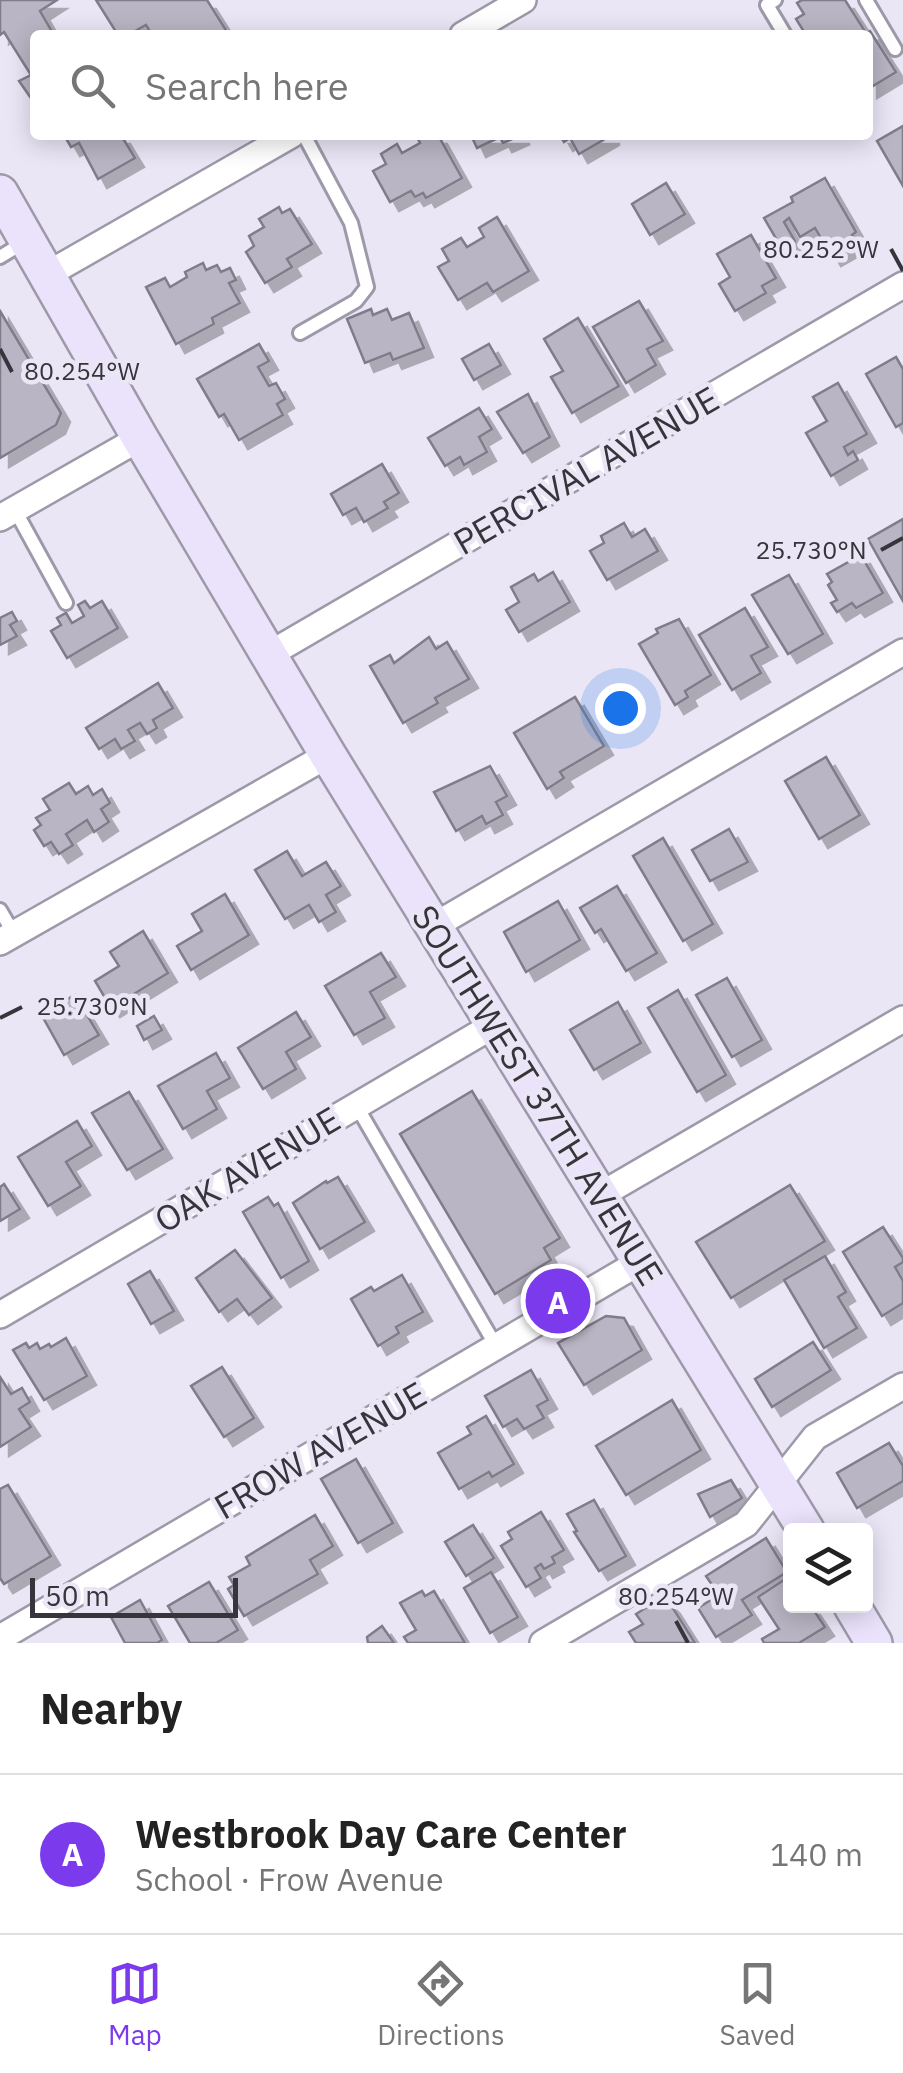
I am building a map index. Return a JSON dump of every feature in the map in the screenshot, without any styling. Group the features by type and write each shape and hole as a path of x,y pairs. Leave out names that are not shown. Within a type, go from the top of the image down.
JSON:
{"main road":[{"name":"SOUTHWEST 37TH AVENUE","path":"0,192 14,248 48,274 328,755 802,1523"},
{"path":"856,1613 874,1643"}],"street":[{"path":"473,19 523,0"},
{"path":"48,274 282,140"},
{"name":"PERCIVAL AVENUE","path":"268,655 903,285"},
{"path":"5,512 140,438"},
{"path":"434,926 903,652"},
{"path":"7,938 328,755"},
{"path":"599,1196 903,1018"},
{"name":"OAK AVENUE","path":"0,1315 494,1025"},
{"name":"FROW AVENUE","path":"0,1638 640,1262"},
{"path":"543,1643 746,1524 814,1437 903,1386"}],"lane":[{"path":"775,0 767,5 782,30"},
{"path":"866,0 896,49"},
{"path":"300,332 356,302 367,287 351,223 307,140"},
{"path":"5,512 66,602"},
{"path":"0,910 7,938"},
{"path":"356,1105 496,1346"}],"building":[{"path":"0,0 57,0 40,11 51,30 30,30 30,73 4,32 0,35"},
{"path":"96,0 207,0 226,30 149,30 146,25 137,30 115,30"},
{"path":"845,0 864,30 803,30 796,19 804,14 797,3"},
{"path":"873,36 896,72 873,86"},
{"path":"30,76 30,97 19,81"},
{"path":"903,126 903,186 877,141"},
{"path":"67,140 124,140 135,158 98,179 79,143 71,147"},
{"path":"418,140 441,140 462,178 426,198 423,193 415,197 411,191 390,202 373,171 386,164 381,154 397,144 402,153 420,143"},
{"path":"473,140 494,140 477,148"},
{"path":"571,140 603,140 579,154"},
{"path":"825,178 856,232 852,235 857,243 832,257 815,228 800,237 789,218 784,222 795,241 782,249 764,218"},
{"path":"666,183 685,214 650,235 632,204"},
{"path":"279,207 282,213 290,209 312,244 287,259 292,267 265,283 246,252 254,246 249,236 264,227 259,219"},
{"path":"497,217 529,271 493,292 487,283 458,300 438,267 449,261 442,249 461,238 467,247 484,237 479,228"},
{"path":"751,235 776,278 762,286 766,293 735,311 719,284 730,277 717,254"},
{"path":"203,263 206,270 217,265 221,272 230,268 236,280 229,283 240,303 212,318 214,324 176,344 146,287 165,278 170,287 187,277 185,272"},
{"path":"639,301 663,341 647,349 656,365 626,383 593,327"},
{"path":"371,309 373,315 387,309 392,320 409,313 424,348 393,360 390,353 365,363 347,319"},
{"path":"0,311 61,413 56,425 0,458"},
{"path":"578,318 619,386 572,413 551,377 563,371 544,339"},
{"path":"259,344 269,361 258,367 269,386 276,383 285,399 277,404 283,415 239,440 224,414 219,417 197,379"},
{"path":"489,344 501,365 474,380 462,359"},
{"path":"896,357 903,369 903,423 896,427 866,374"},
{"path":"838,383 867,434 844,447 848,455 853,451 858,460 831,476 806,433 827,421 813,397"},
{"path":"528,394 550,437 523,453 497,412"},
{"path":"479,408 492,429 479,437 487,452 464,465 460,457 445,466 428,438"},
{"path":"382,464 399,493 384,502 388,508 364,522 356,508 343,515 331,494"},
{"path":"903,519 903,601 868,539"},
{"path":"624,523 632,537 645,529 658,551 607,580 590,551 604,543 601,536"},
{"path":"861,555 883,593 856,608 852,603 837,612 831,603 837,600 828,585 832,582 827,574"},
{"path":"553,572 570,602 519,632 506,610 519,602 511,587 534,574 538,581"},
{"path":"789,575 823,634 788,654 752,595"},
{"path":"85,601 90,608 102,601 118,628 67,658 51,631 61,625 57,618 66,613 72,623 84,616 78,605"},
{"path":"745,608 768,647 751,656 761,673 732,690 699,635"},
{"path":"12,612 17,621 10,625 17,636 0,645 0,618"},
{"path":"679,619 711,675 685,691 688,697 675,705 639,644 658,633 656,629"},
{"path":"429,637 436,649 447,642 469,679 435,698 438,703 403,723 370,666 390,655 394,663"},
{"path":"158,683 173,708 153,720 157,728 147,734 140,723 128,730 135,741 121,749 115,739 99,749 86,728"},
{"path":"575,697 604,746 560,772 564,778 547,789 514,733"},
{"path":"826,757 860,815 819,839 785,781"},
{"path":"490,766 507,796 496,802 503,815 486,824 482,816 456,831 434,792"},
{"path":"69,783 76,794 88,786 93,795 102,789 110,803 101,809 109,822 94,832 87,820 66,834 73,845 59,854 51,842 44,846 34,830 41,825 36,818 50,810 43,799"},
{"path":"729,829 748,862 710,881 692,850"},
{"path":"663,838 713,924 683,941 633,856"},
{"path":"287,851 302,876 326,862 341,886 326,895 336,912 319,922 309,905 285,919 255,870"},
{"path":"617,886 657,953 626,971 601,929 595,933 580,908"},
{"path":"225,894 249,935 191,970 177,946 202,931 192,914"},
{"path":"558,901 580,940 526,972 504,932"},
{"path":"143,931 168,973 111,1008 95,981 119,966 110,952"},
{"path":"381,953 396,977 370,992 385,1018 354,1035 325,986"},
{"path":"727,978 762,1040 732,1057 696,995"},
{"path":"678,990 726,1075 697,1092 648,1008"},
{"path":"75,995 99,1035 64,1055 41,1014"},
{"path":"618,1002 641,1043 594,1070 570,1030"},
{"path":"296,1012 311,1037 286,1052 296,1069 263,1089 238,1048"},
{"path":"154,1016 162,1030 144,1040 137,1026"},
{"path":"216,1053 230,1078 207,1091 217,1109 183,1129 158,1086"},
{"path":"472,1091 560,1238 544,1248 551,1260 495,1294 400,1134"},
{"path":"129,1092 163,1149 127,1170 92,1113"},
{"path":"77,1121 92,1146 66,1162 81,1186 48,1206 18,1157"},
{"path":"338,1177 365,1222 320,1249 293,1203"},
{"path":"4,1184 20,1209 0,1221 0,1187"},
{"path":"790,1185 825,1241 731,1298 696,1242"},
{"path":"268,1197 274,1206 278,1203 309,1261 281,1278 243,1212"},
{"path":"883,1227 903,1258 895,1267 903,1281 903,1303 882,1316 843,1252"},
{"path":"235,1250 272,1298 249,1315 237,1299 219,1312 196,1278"},
{"path":"825,1256 846,1292 838,1297 857,1328 824,1348 784,1280"},
{"path":"150,1271 174,1311 151,1324 128,1284"},
{"path":"402,1275 423,1312 396,1327 399,1333 378,1346 351,1299"},
{"path":"606,1316 624,1318 642,1350 584,1385 558,1343"},
{"path":"66,1338 87,1376 44,1400 13,1350 26,1343 29,1348 37,1343 40,1349 49,1344 51,1347"},
{"path":"813,1342 831,1370 772,1407 755,1379"},
{"path":"222,1367 254,1418 224,1437 191,1386"},
{"path":"531,1370 548,1400 537,1406 544,1418 524,1429 517,1419 503,1427 485,1396"},
{"path":"0,1377 11,1394 22,1388 30,1402 19,1409 31,1427 0,1447"},
{"path":"672,1400 701,1450 626,1495 596,1446"},
{"path":"486,1416 514,1464 492,1477 489,1472 459,1489 438,1453 471,1434 467,1427"},
{"path":"889,1443 903,1466 903,1481 857,1508 837,1473"},
{"path":"356,1459 393,1523 358,1543 321,1479"},
{"path":"731,1480 742,1498 710,1517 698,1494"},
{"path":"8,1485 51,1556 4,1584 0,1578 0,1489"},
{"path":"594,1500 626,1556 599,1571 567,1514"},
{"path":"541,1512 564,1550 552,1557 555,1563 544,1569 541,1564 535,1568 541,1578 526,1587 501,1546 512,1539 508,1532"},
{"path":"315,1515 333,1546 310,1560 318,1574 244,1616 228,1589 234,1585 229,1577 250,1565 246,1557"},
{"path":"473,1525 494,1558 466,1576 445,1542"},
{"path":"766,1538 783,1566 783,1574 742,1600 752,1615 716,1637 698,1608 719,1595 706,1576"},
{"path":"491,1572 518,1617 490,1633 464,1588"},
{"path":"783,1581 783,1613 816,1613 825,1627 799,1643 764,1643 762,1639 779,1629 758,1597"},
{"path":"209,1582 238,1630 216,1643 190,1643 168,1606"},
{"path":"422,1591 425,1596 434,1591 465,1643 408,1643 404,1637 416,1630 400,1603"},
{"path":"663,1597 695,1643 636,1643 629,1632 643,1624 636,1614"},
{"path":"140,1600 162,1640 157,1643 125,1643 111,1617"},
{"path":"382,1626 394,1643 368,1643 367,1637"}],"place":[{"name":"Westbrook Day Care Center","path":"558,1301"}]}
